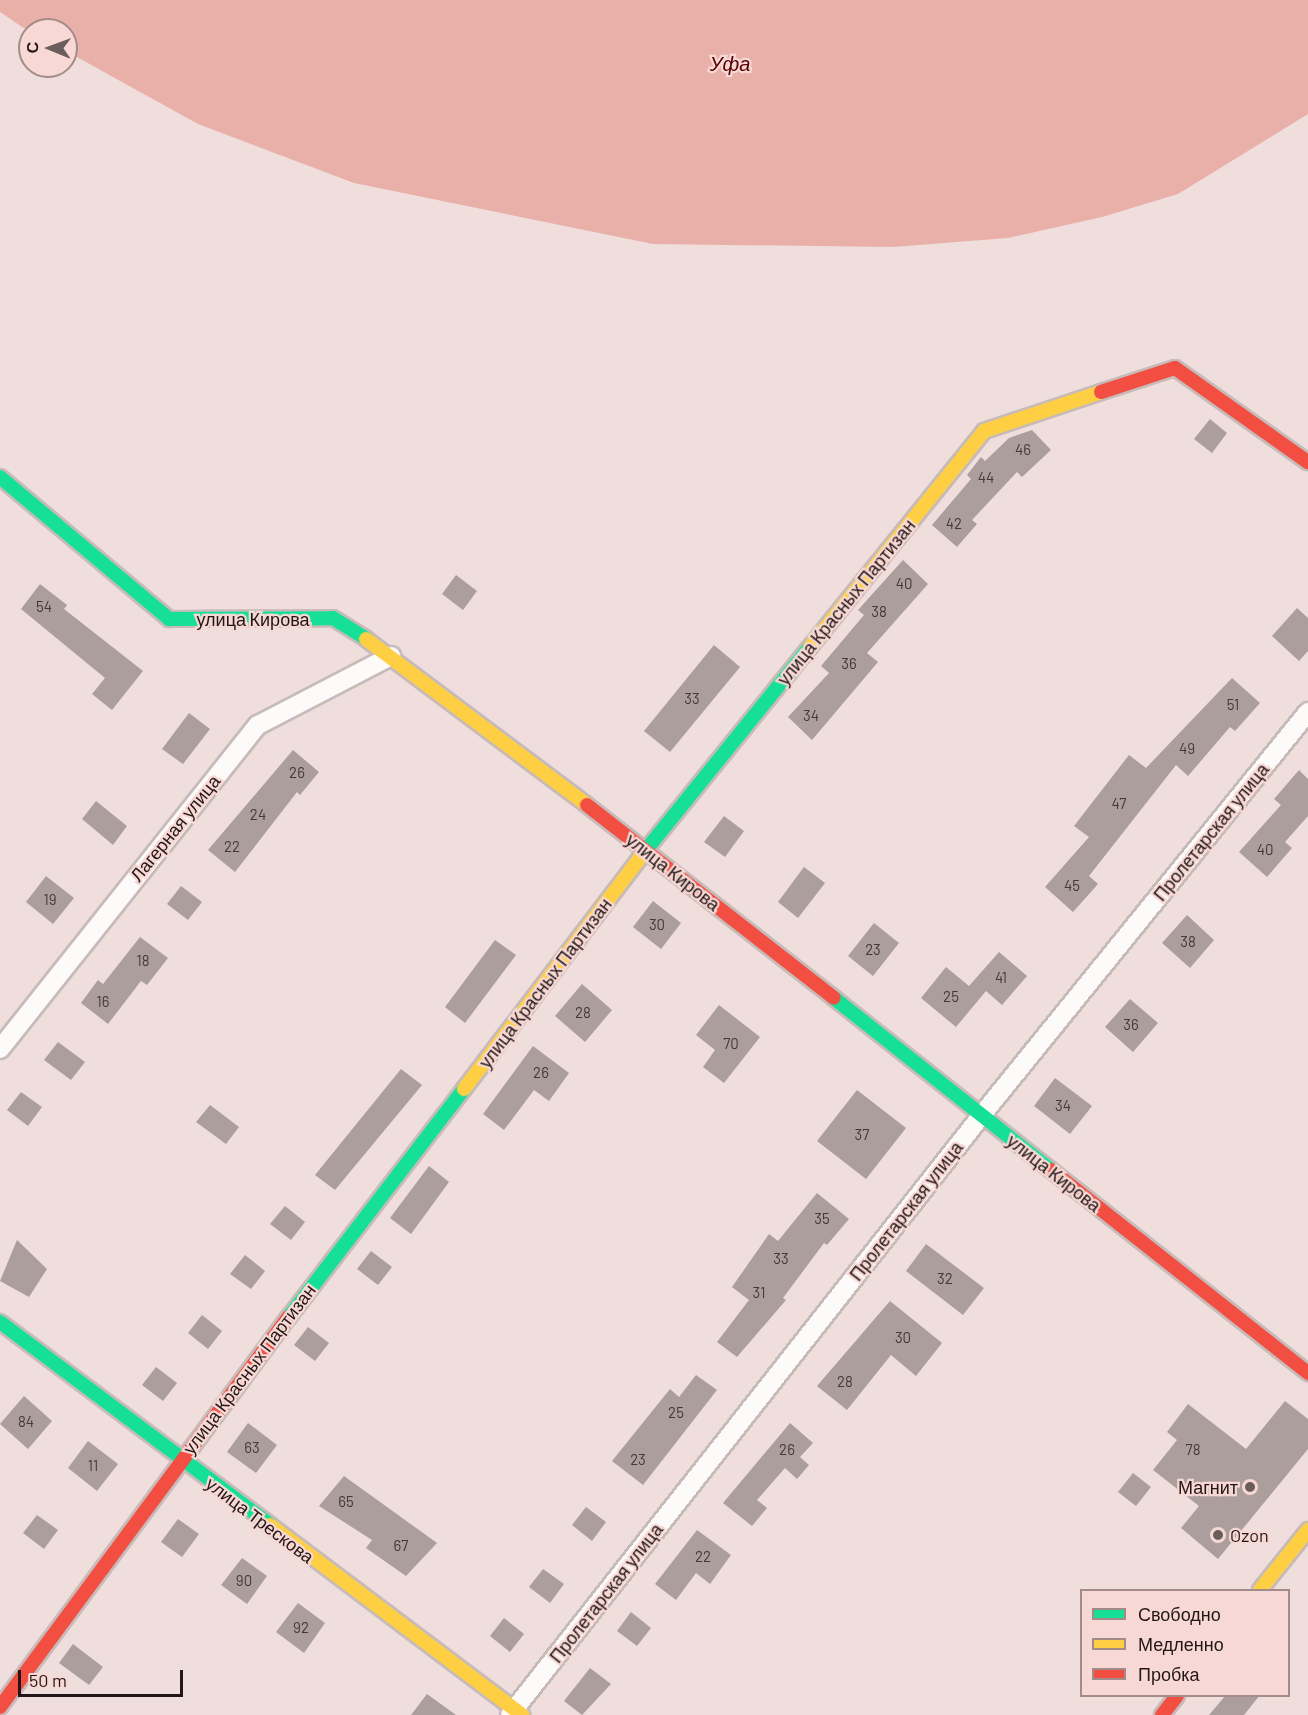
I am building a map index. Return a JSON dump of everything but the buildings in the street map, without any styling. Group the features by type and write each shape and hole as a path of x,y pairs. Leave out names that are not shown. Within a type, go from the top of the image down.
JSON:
{"street":[{"name":"улица Красных Партизан","path":"0,1707 169,1484 180,1460 646,850 984,431 1175,368 1308,462"},
{"name":"улица Кирова","path":"0,477 170,619 333,618 391,656 646,850 1308,1373"},
{"name":"Лагерная улица","path":"0,1049 258,725 391,656"},
{"name":"Пролетарская улица","path":"516,1713 981,1116 1308,712"},
{"name":"улица Трескова","path":"0,1322 516,1713"},
{"path":"1261,1589 1308,1530"},
{"path":"1162,1715 1176,1697"}],"water":[{"name":"Уфа","path":"0,0 1308,0 1308,114 1178,194 1102,217 1008,238 893,247 653,244 354,183 198,124 78,58 78,18 18,18 18,24 0,12"}],"traffic: fast":[{"path":"0,477 169,619 333,618 366,639"},
{"path":"642,855 810,647"},
{"path":"834,998 1051,1170"},
{"path":"289,1317 464,1089"},
{"path":"0,1322 270,1525"}],"traffic: slow":[{"path":"810,647 984,431 1101,392"},
{"path":"366,639 587,805"},
{"path":"464,1089 642,855"},
{"path":"270,1525 522,1715"},
{"path":"1261,1589 1308,1530"}],"traffic: jam":[{"path":"1101,392 1175,368 1308,462"},
{"path":"587,805 834,998"},
{"path":"1051,1170 1308,1373"},
{"path":"0,1707 289,1317"},
{"path":"1162,1715 1176,1697"}],"place":[{"name":"Магнит","path":"1250,1487"},
{"name":"Ozon","path":"1218,1535"}]}
